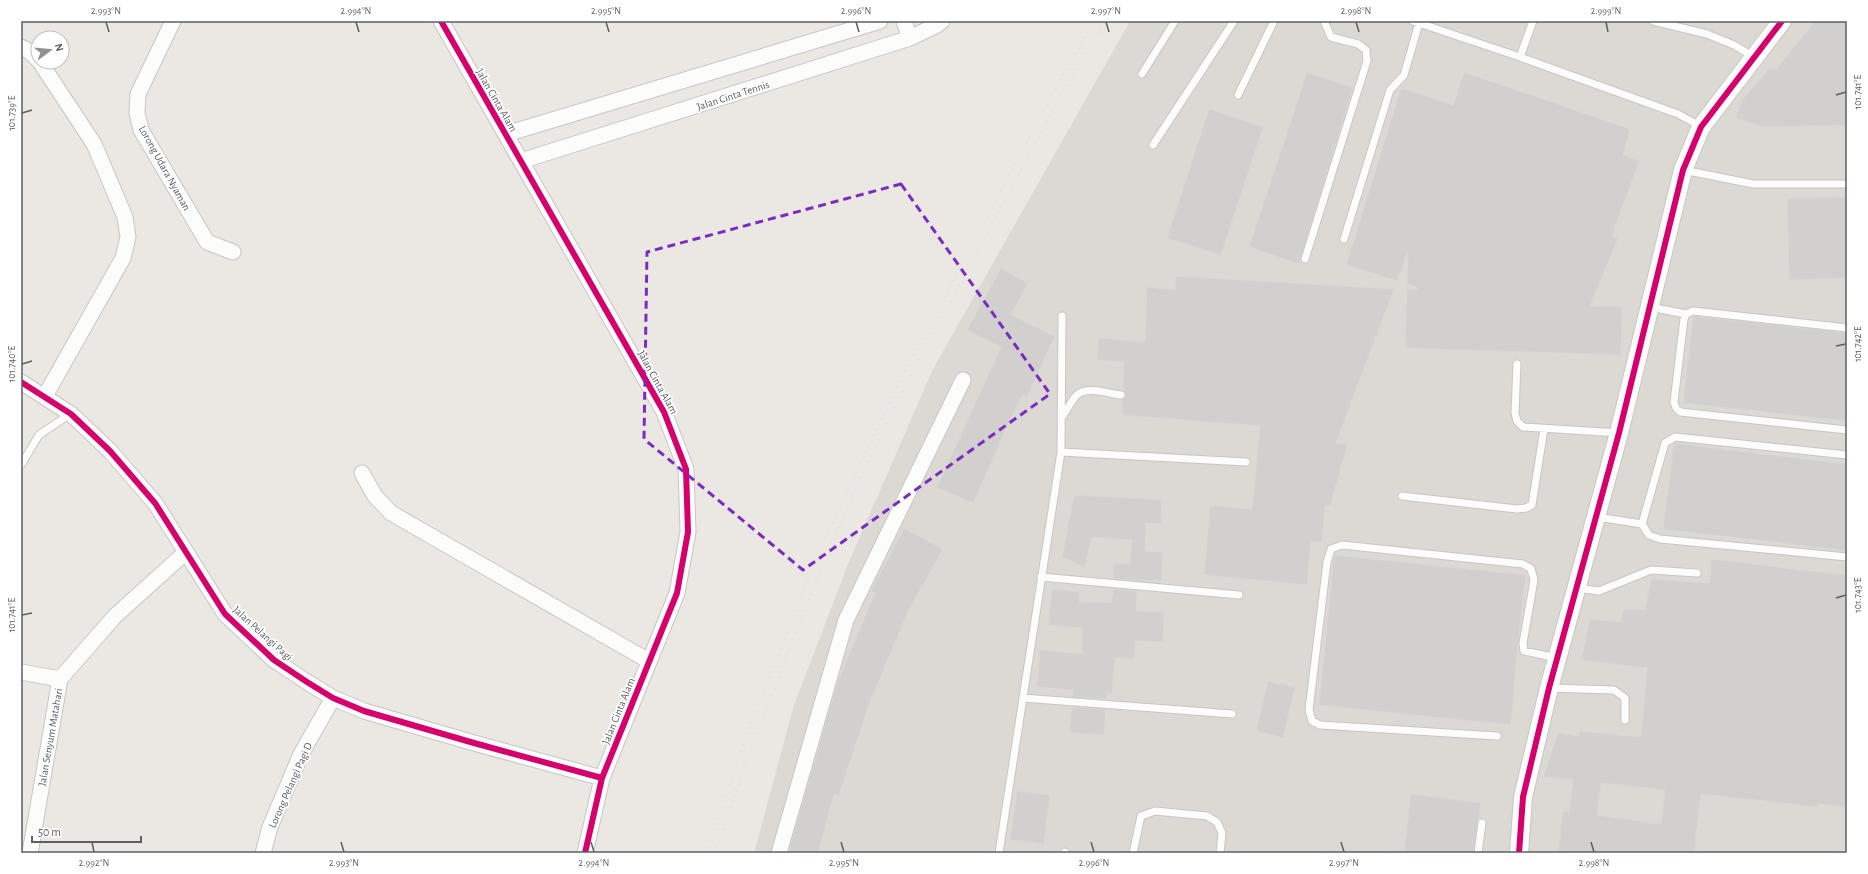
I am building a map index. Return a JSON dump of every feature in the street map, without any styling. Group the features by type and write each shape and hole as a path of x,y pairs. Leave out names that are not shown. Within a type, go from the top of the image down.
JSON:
{"street":[{"name":"Lorong Udara Nyaman","path":"173,21 138,94 137,113 141,130 207,242 233,252"},
{"name":"Jalan Cinta Alam","path":"441,21 664,412 686,469 688,532 677,593 602,778 585,853"},
{"path":"506,134 880,21"},
{"path":"904,21 910,38"},
{"name":"Jalan Cinta Tennis","path":"521,162 910,38 942,21"},
{"path":"1519,853 1523,797 1549,688 1619,433 1683,170 1701,127 1782,21"},
{"path":"21,47 30,52"},
{"path":"45,70 94,144 125,217 128,237 123,258 45,396"},
{"path":"779,853 846,620 963,380"},
{"name":"Jalan Pelangi Pagi","path":"21,382 71,414 110,451 155,504 225,614 274,660 333,698 371,713 602,778"},
{"path":"362,473 375,496 390,513 649,661"},
{"name":"Jalan Senyum Matahari","path":"30,853 60,679 114,616 186,552"},
{"path":"21,672 60,679"},
{"name":"Lorong Pelangi Pagi D","path":"263,853 270,827 301,754 333,698"}],"lane":[{"path":"1142,74 1175,21"},
{"path":"1153,145 1234,21"},
{"path":"1238,95 1274,21"},
{"path":"1305,260 1366,61 1366,50 1358,44 1331,36 1324,21"},
{"path":"1520,57 1533,21"},
{"path":"1653,21 1707,34 1734,45 1755,57"},
{"path":"1344,239 1390,90 1404,75 1416,22 1520,57 1678,114 1701,127"},
{"path":"1683,170 1753,184 1843,184"},
{"path":"1650,307 1686,314 1693,311 1847,328"},
{"path":"1686,314 1684,319 1674,402 1676,408 1680,412 1847,430"},
{"path":"999,853 1061,452 1062,316"},
{"path":"1517,364 1517,421 1523,427 1619,433"},
{"path":"1062,417 1077,394 1081,392 1087,390 1121,395"},
{"path":"21,465 39,435 71,414"},
{"path":"1402,496 1517,509 1526,508 1532,504 1544,429"},
{"path":"1847,455 1675,437 1665,443 1642,524 1649,535 1660,538 1847,557"},
{"path":"1061,452 1246,462"},
{"path":"1597,517 1642,524"},
{"path":"1497,736 1320,725 1312,721 1309,710 1327,562 1331,549 1342,545 1523,564 1531,569 1534,580 1523,644 1524,651 1558,658"},
{"path":"1577,588 1599,591 1651,570 1697,573"},
{"path":"1041,576 1239,595"},
{"path":"1549,688 1614,690 1625,698 1625,720"},
{"path":"1023,698 1232,714"},
{"path":"1134,853 1141,816 1154,811 1207,816 1217,822 1222,833 1220,853"},
{"path":"1478,853 1482,823"}],"highlighted area":[{"path":"901,184 1050,394 803,570 644,439 647,252"}],"shaded area":[{"path":"1130,21 1847,21 1847,853 754,853 794,705 848,564 933,369"}],"building":[{"path":"1815,21 1847,21 1847,125 1764,127 1735,118 1743,99 1769,69 1776,69"},
{"path":"1307,72 1353,88 1299,264 1249,247"},
{"path":"1464,72 1630,129 1623,155 1639,161 1612,236 1618,239 1590,306 1622,307 1621,355 1405,348 1407,289 1417,290 1417,287 1407,284 1408,252 1397,281 1346,265 1401,88 1453,105"},
{"path":"1209,109 1263,127 1221,255 1167,238"},
{"path":"1847,197 1847,278 1789,280 1787,198"},
{"path":"1001,268 1028,283 1011,315 1055,336 1027,397 1022,395 973,503 937,487 1001,347 967,330"},
{"path":"1176,276 1394,289 1336,443 1348,444 1330,506 1325,506 1322,542 1311,541 1307,585 1204,575 1210,506 1252,509 1260,426 1122,415 1122,400 1126,395 1123,390 1124,362 1097,360 1099,338 1145,342 1147,287 1175,290"},
{"path":"1693,316 1847,333 1847,401 1845,421 1683,403"},
{"path":"1674,443 1847,464 1847,551 1663,529"},
{"path":"1074,495 1162,500 1161,524 1146,523 1145,551 1163,552 1161,581 1113,579 1114,563 1130,564 1132,540 1092,537 1085,567 1062,557"},
{"path":"904,528 943,549 908,611 868,707 839,796 834,794 818,853 788,853 838,681 875,593 871,591"},
{"path":"1334,555 1526,575 1518,642 1511,725 1319,705"},
{"path":"1711,559 1847,575 1847,807 1818,804 1818,807 1701,794 1694,853 1558,853 1563,811 1569,812 1573,780 1543,777 1558,733 1579,736 1579,731 1641,737 1647,668 1581,660 1590,619 1621,622 1623,609 1645,610 1651,579 1710,583","holes":["1601,783 1665,790 1661,824 1597,815"]},
{"path":"1052,589 1080,592 1079,602 1111,603 1113,589 1137,591 1136,611 1164,612 1163,642 1135,641 1135,658 1115,658 1112,694 1107,693 1107,699 1072,697 1073,690 1037,687 1040,650 1082,654 1082,628 1048,625"},
{"path":"1268,681 1295,687 1283,738 1256,731"},
{"path":"1072,707 1106,709 1104,735 1069,732"},
{"path":"1017,791 1050,795 1044,844 1010,840"},
{"path":"1411,794 1481,803 1473,853 1404,853"}],"railway":[{"path":"706,853 746,737 819,551 895,390 1054,91 1094,21"},
{"path":"715,853 752,746 827,554 885,425 1060,97 1104,21"}],"cycle path":[{"path":"441,21 664,412 686,469 688,532 677,593 602,778 585,853"},
{"path":"1519,853 1523,797 1549,688 1619,433 1683,170 1701,127 1782,21"},
{"path":"21,382 71,414 110,451 155,503 225,614 274,660 333,698 364,711 602,778"}]}
